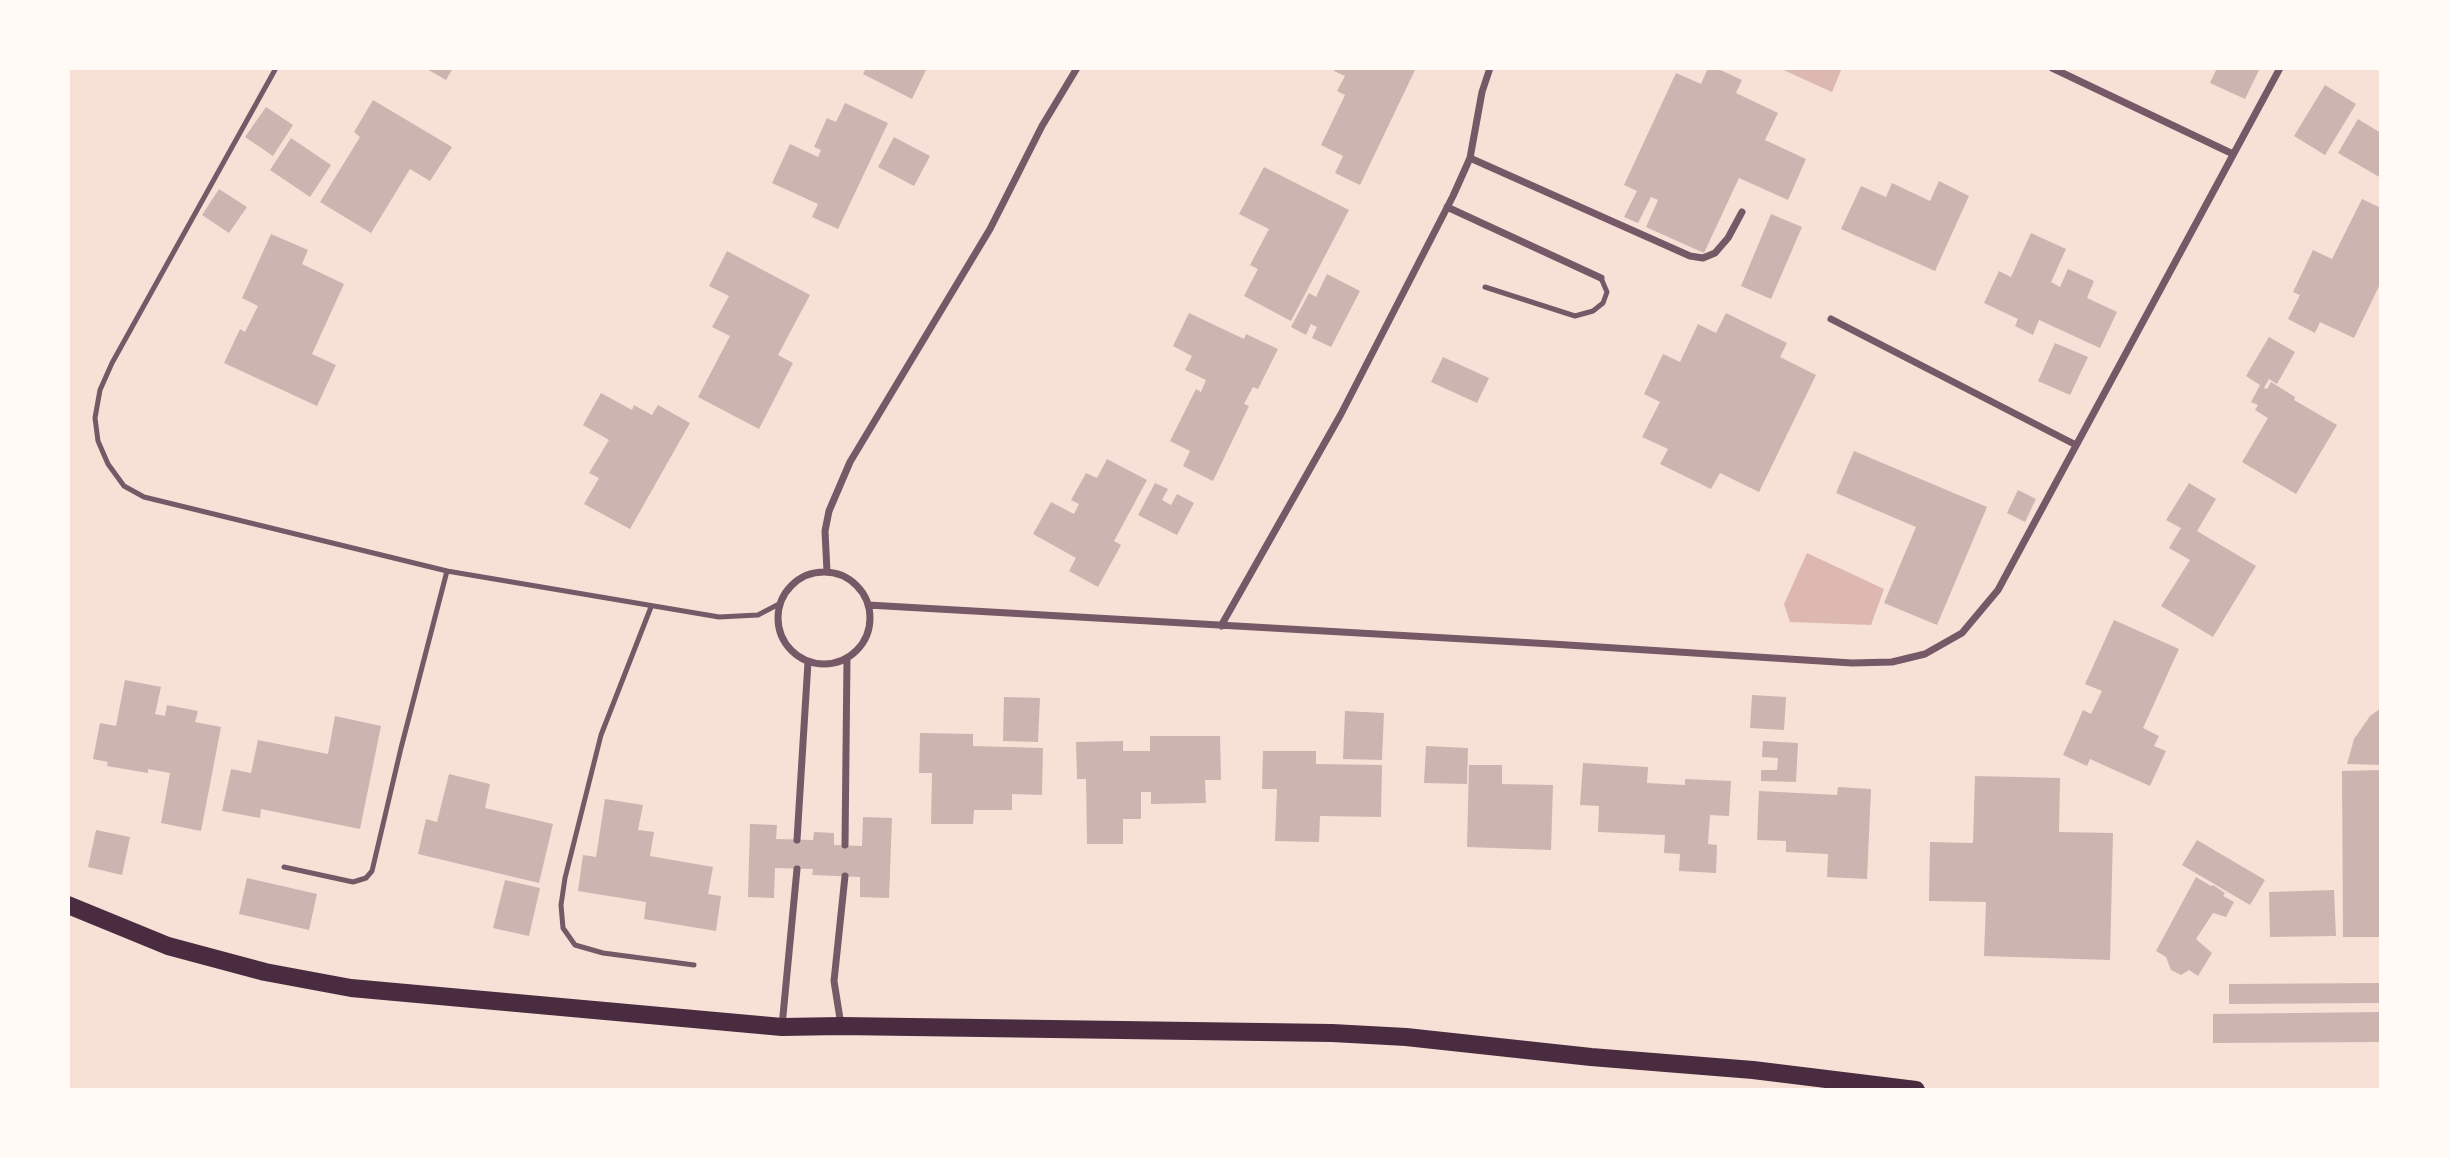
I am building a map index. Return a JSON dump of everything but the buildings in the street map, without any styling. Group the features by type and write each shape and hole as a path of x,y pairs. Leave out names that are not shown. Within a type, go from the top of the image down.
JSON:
{"main road":[{"path":"68,905 168,946 265,972 351,988 782,1027 1356,1034 1481,1044 1668,1065 1753,1070 1916,1090"}],"street":[{"path":"827,572 825,531 829,511 841,481 990,229 1042,126 1076,68"},
{"path":"1221,626 1341,414 1447,207 1470,158 1482,92 1490,68"},
{"path":"2052,68 2233,155"},
{"path":"868,605 1852,663 1892,662 1925,654 1962,633 1998,590 2280,68"},
{"path":"1470,158 1690,256 1703,258 1715,253 1728,238 1742,212"},
{"path":"1447,207 1601,278"},
{"path":"1831,319 2076,444"},
{"path":"827,572 848,579 857,586 868,605 870,625 862,644 847,658 828,665 808,662 789,649 778,628 779,604 792,584 803,577 827,572"},
{"path":"845,845 847,658"},
{"path":"797,840 808,662"},
{"path":"782,1027 797,869"},
{"path":"841,1026 834,981 845,876"}],"lane":[{"path":"276,68 112,363 100,390 95,418 98,442 108,464 124,486 144,497 447,571 719,617 758,615 779,604"},
{"path":"1485,287 1575,316 1593,311 1603,303 1607,292 1601,278"},
{"path":"284,867 353,881 366,878 372,871 447,571"},
{"path":"651,607 601,735 565,878 563,928 575,945 603,953 695,964"}],"shaded area":[{"path":"1779,68 1842,68 1832,92"},
{"path":"1807,553 1884,589 1871,625 1790,622 1784,604"}]}
